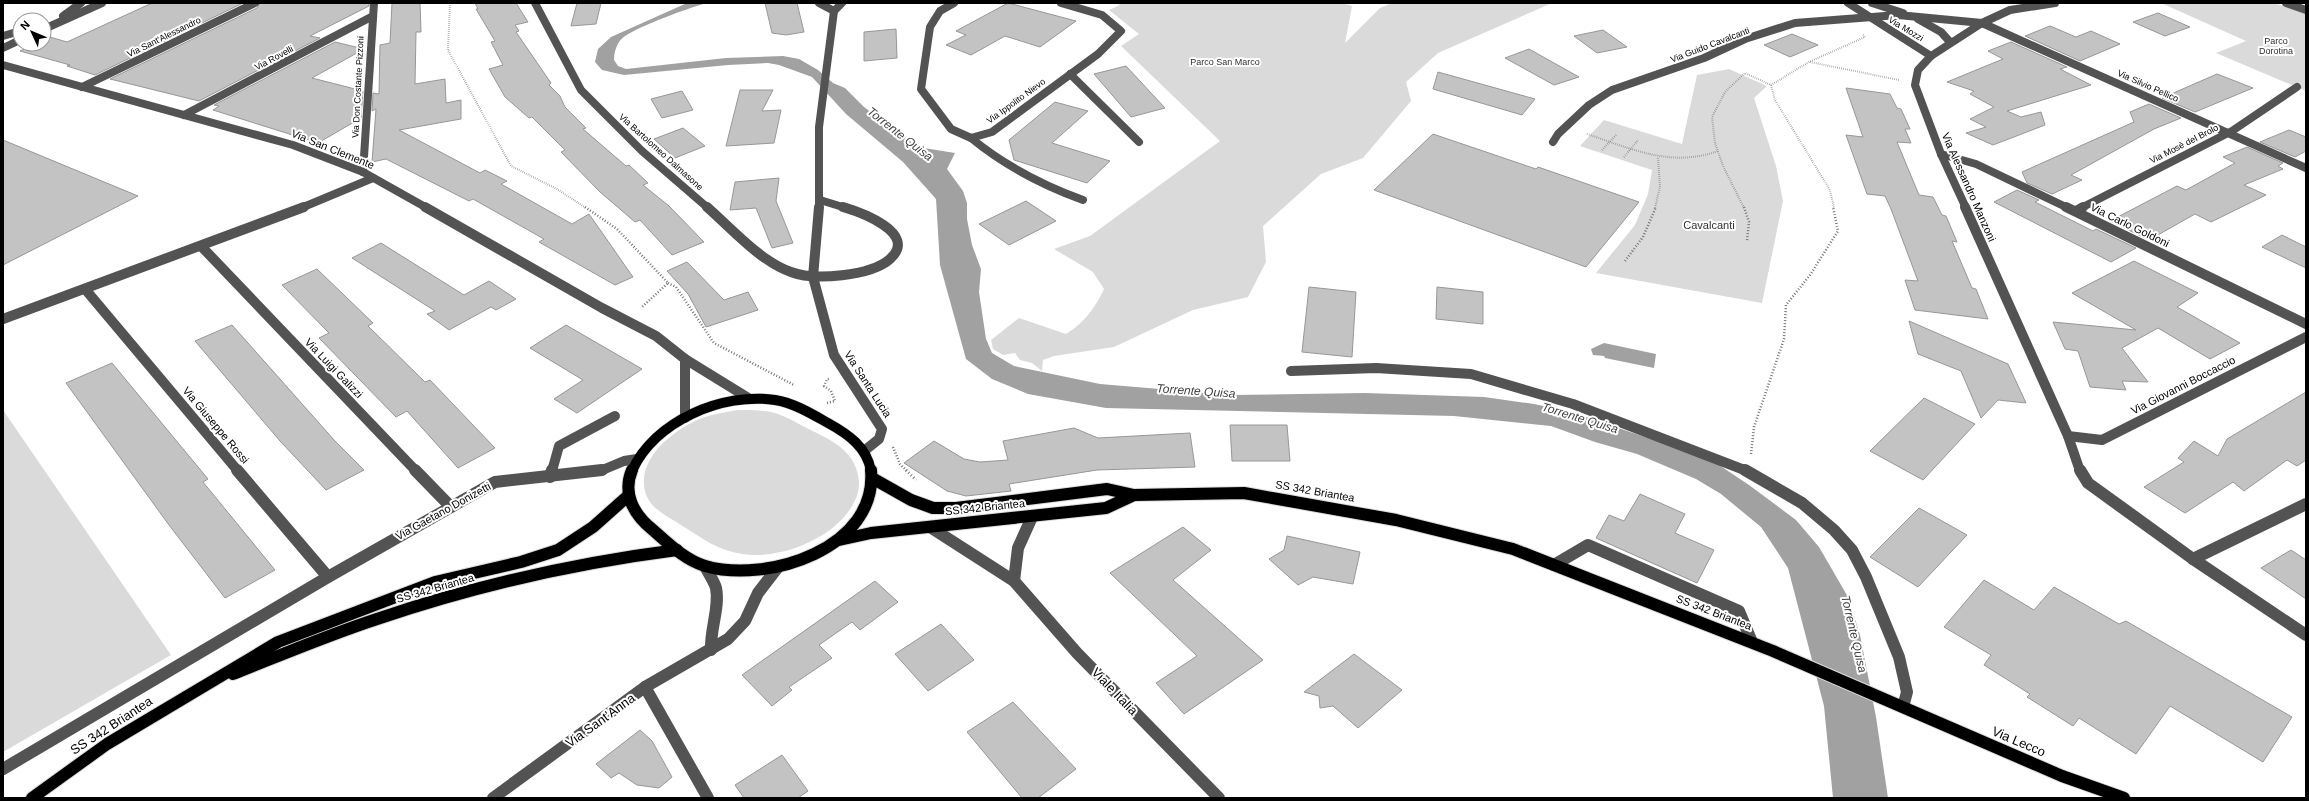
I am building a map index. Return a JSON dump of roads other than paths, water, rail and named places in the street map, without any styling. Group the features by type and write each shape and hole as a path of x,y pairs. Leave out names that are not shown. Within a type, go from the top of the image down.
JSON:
{"main road":[{"path":"750,399 778,401 796,406 855,440 864,451 870,464 872,492 869,505 859,520 836,541 805,558 778,566 740,571 705,566 676,550 641,521 633,509 629,495 630,482 637,459 652,441 668,428 685,418 722,404 750,399"},
{"name":"SS 342 Briantea","path":"872,478 911,500 933,508 956,508 1107,489 1134,494 1244,493 1396,520 1512,549 1752,642 1903,707"},
{"name":"SS 342 Briantea","path":"836,541 871,533 1106,508 1134,494"},
{"name":"SS 342 Briantea","path":"32,798 108,744 166,707 278,642 355,611 435,582 521,562 558,550 593,527 629,495"},
{"name":"SS 342 Briantea","path":"209,683 325,638 423,604 621,556 676,550"},
{"name":"Via Lecco","path":"1903,707 2062,776 2124,798"}],"street":[{"path":"62,16 81,3"},
{"path":"52,25 102,3"},
{"name":"Via Sant'Alessandro","path":"82,87 255,3"},
{"name":"Via Don Costante Pizzoni","path":"363,172 374,3"},
{"name":"Via Bartolomeo Dalmasone","path":"534,3 581,90 642,151 774,264 797,276 813,277"},
{"path":"819,3 834,11 842,3"},
{"path":"954,3 940,11 930,26 921,89 951,129 961,136 971,138 1013,170 1050,188 1083,200"},
{"name":"Via Ippolito Nievo","path":"971,138 992,132 1098,54 1121,31 1114,22 1102,14 1061,3"},
{"name":"Via Mozzi","path":"1848,3 1931,56"},
{"name":"Via Mozzi","path":"1872,3 1911,15 1941,32 1950,42"},
{"path":"1931,56 1950,42 1982,23 2010,10 2055,3"},
{"path":"2286,3 2306,10"},
{"path":"52,20 62,16 89,9"},
{"name":"Via Santa Lucia","path":"834,11 819,127 820,200 813,277 834,355 882,430 878,439 864,451"},
{"name":"Via Mozzi","path":"1870,18 1911,15 1982,23"},
{"name":"Via Rovelli","path":"184,115 372,16"},
{"name":"Via Guido Cavalcanti","path":"1553,142 1558,134 1589,105 1612,90 1704,58 1745,39 1795,23 1870,18"},
{"name":"Via Silvio Pellico","path":"1982,23 2306,168"},
{"name":"Via Alessandro Manzoni","path":"1931,56 1918,70 1915,85 1941,154 2068,436 2082,475 2088,483 2193,559 2306,635"},
{"name":"Via San Clemente","path":"3,65 293,145 363,172 656,336 685,359 750,399"},
{"path":"1070,74 1139,142"},
{"name":"Via Mosè del Brolo","path":"2076,211 2227,133 2297,87"},
{"name":"Via Carlo Goldoni","path":"1941,154 1976,164 2076,211 2306,324"},
{"path":"3,319 281,217 373,178"},
{"path":"813,277 849,273 878,266 889,260 895,252 897,244 895,236 889,229 877,221 820,200"},
{"name":"Via Luigi Galizzi","path":"201,246 450,506"},
{"name":"Via Giuseppe Rossi","path":"85,289 328,577"},
{"name":"Via Giovanni Boccaccio","path":"2068,436 2102,440 2306,337"},
{"path":"685,359 685,418"},
{"path":"1291,371 1376,368 1471,374 1573,404 1748,471 1802,503 1834,530 1852,550 1866,577 1899,657 1907,692 1903,707"},
{"path":"550,477 559,446 614,416"},
{"name":"Via Gaetano Donizetti","path":"3,769 328,577 450,506 495,482 599,471 624,461 637,459"},
{"path":"2193,559 2306,504"},
{"path":"1014,581 1015,559 1020,537 1032,517"},
{"name":"Viale Italia","path":"930,527 955,541 1014,581 1077,653 1219,798"},
{"path":"1554,565 1588,545 1739,611 1752,642"},
{"path":"705,566 716,588 716,609 710,635 712,650"},
{"name":"Via Sant'Anna","path":"493,798 645,687 712,650 728,639 745,621 758,593 778,566"},
{"path":"645,687 708,798"}],"water":[{"name":"Torrente Quisa","path":"687,3 706,3 653,22 622,38 615,50 614,60 618,66 626,69 726,58 783,56 799,59 818,70 833,83 845,88 864,107 918,147 955,153 947,169 963,191 967,203 967,219 972,245 981,269 979,292 986,339 992,353 1014,366 1100,384 1231,395 1365,393 1484,397 1534,404 1571,412 1710,459 1749,485 1796,520 1819,547 1848,597 1860,635 1876,717 1888,798 1833,798 1824,706 1788,568 1761,527 1721,494 1696,479 1637,454 1595,442 1551,426 1454,416 1106,408 1028,394 992,379 966,359 940,265 936,199 903,162 846,114 812,77 779,65 768,63 728,65 624,75 602,70 595,62 598,49 611,37"},
{"path":"1604,343 1656,354 1654,368 1605,358 1604,356 1593,355 1591,349"}],"park label":[{"name":"Parco Dorotina","path":"2276,46"},
{"name":"Parco San Marco","path":"1225,62"},
{"name":"Cavalcanti","path":"1709,225"}]}
